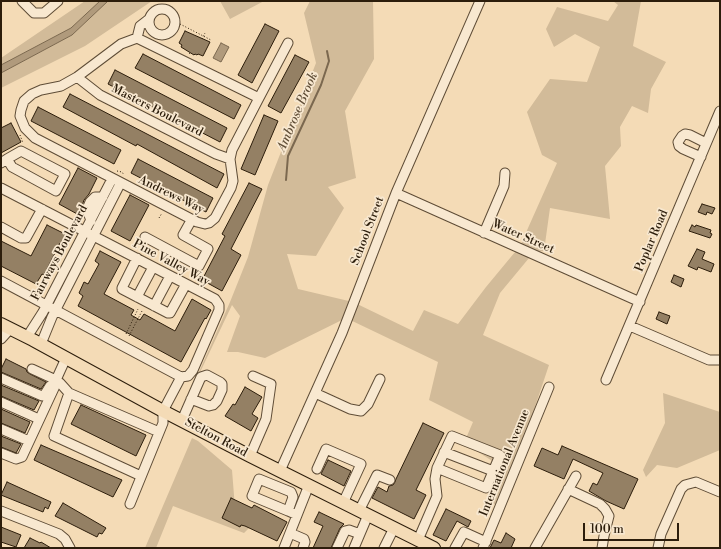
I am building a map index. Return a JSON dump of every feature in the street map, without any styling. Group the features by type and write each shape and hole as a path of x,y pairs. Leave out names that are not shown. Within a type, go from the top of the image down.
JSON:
{"main road":[{"name":"Stelton Road","path":"6,326 163,411 434,548"}],"street":[{"path":"22,1 34,13 44,13 58,1"},
{"name":"School Street","path":"280,471 342,333 396,193 480,1"},
{"path":"149,19 140,26 137,38 259,98"},
{"name":"Andrews Way","path":"137,38 121,44 77,77 61,86 36,91 28,97 22,105 20,116 30,135 49,146 118,178 192,220 205,224 215,218 231,188 233,181 230,158 232,150 288,43"},
{"name":"Masters Boulevard","path":"77,77 100,95 216,154 225,158 230,158"},
{"name":"Poplar Road","path":"606,380 720,111"},
{"path":"701,157 683,149 679,146 678,142 685,134 690,135 706,144"},
{"path":"41,161 49,146"},
{"path":"21,151 41,161 65,174 56,191 4,161 21,151"},
{"path":"484,233 504,186 506,173"},
{"name":"Fairways Boulevard","path":"41,344 56,311 116,193 118,178"},
{"name":"Fairways Boulevard","path":"27,337 46,306 104,197 118,178"},
{"name":"Pine Valley Way","path":"1,188 215,299 220,305 193,370 188,376 181,377 163,411 163,423 130,504"},
{"name":"Water Street","path":"396,193 640,302"},
{"path":"1,227 21,238 26,238 42,209"},
{"path":"145,237 199,266 208,249 183,236 192,220"},
{"path":"137,258 122,288 137,297 170,313 186,284"},
{"path":"137,297 153,267"},
{"path":"154,306 170,276"},
{"path":"1,281 181,377"},
{"path":"1,339 6,326"},
{"path":"630,326 709,360 720,360"},
{"path":"1,452 16,459 22,457 55,386 55,381 66,358"},
{"path":"32,369 55,381 68,393 159,432"},
{"path":"250,456 266,420 271,384 253,376"},
{"path":"1,378 42,396 55,381"},
{"path":"315,393 350,409 360,411 368,404 380,379"},
{"name":"International Avenue","path":"484,545 549,387"},
{"path":"68,393 54,436 141,476"},
{"path":"182,420 191,399"},
{"path":"1,402 39,419"},
{"path":"1,429 29,441"},
{"path":"418,540 437,496 435,479 436,468 452,436 500,456 486,488 436,468"},
{"path":"317,469 326,450 361,464 343,503"},
{"path":"444,452 493,471"},
{"path":"354,548 360,534 364,513 377,475 390,480"},
{"path":"534,548 576,476"},
{"path":"658,548 660,534 682,489 686,485 696,482 720,492"},
{"path":"284,548 309,485"},
{"path":"568,489 600,504 605,509 609,516 604,536 606,547"},
{"path":"288,511 297,515"},
{"path":"1,512 59,534 65,539 70,548"},
{"path":"384,548 394,528"},
{"path":"337,548 345,531 349,530 360,534"},
{"path":"455,548 464,532 484,545"},
{"path":"290,533 304,538 305,542 303,548"}],"path":[{"path":"180,24 211,40"},
{"path":"202,39 205,33"},
{"path":"19,132 24,148"},
{"path":"159,218 163,210"},
{"path":"126,334 138,309"},
{"path":"130,336 142,311"}],"shaded area":[{"path":"85,1 100,1 71,28 1,65 1,58"},
{"path":"100,1 108,1 72,35 1,73 1,65 71,28"},
{"path":"108,1 152,1 85,46 1,88 1,73 72,35"},
{"path":"220,1 264,1 230,19"},
{"path":"310,1 373,1 374,59 345,111 356,178 328,187 344,208 316,256 287,254 298,289 353,302 413,331 424,310 458,324 520,246 557,163 542,155 527,112 550,79 587,82 600,47 575,34 554,47 546,29 557,7 608,21 618,5 613,1 641,1 633,46 666,62 651,89 648,113 632,106 620,127 621,146 605,166 610,219 550,208 544,251 534,252 500,293 483,335 549,365 501,508 487,500 497,464 464,443 473,422 429,400 438,362 346,318 265,358 238,352 227,352 240,316 232,305 183,408 230,302 248,257 268,185 316,63 304,13"},
{"path":"221,43 229,47 221,62 213,58"},
{"path":"663,393 720,412 720,450 677,468 657,465 646,477 643,470 665,423"},
{"path":"192,438 198,441 232,470 235,508 251,526 244,533 173,506 156,548 145,548"}],"building":[{"path":"265,24 279,31 252,83 238,75"},
{"path":"185,31 210,42 203,56 198,54 194,55 181,47 182,45 179,43"},
{"path":"143,54 241,105 234,119 135,68"},
{"path":"295,55 309,62 281,113 268,106"},
{"path":"115,70 227,128 220,142 108,84"},
{"path":"70,94 224,174 217,188 137,144 136,146 63,107"},
{"path":"38,107 121,150 114,164 31,121"},
{"path":"264,115 278,121 255,175 241,169"},
{"path":"11,123 21,142 1,153 1,128"},
{"path":"138,159 213,198 206,212 131,173"},
{"path":"78,168 97,178 89,194 84,200 79,215 59,204"},
{"path":"249,183 262,189 231,249 241,255 222,291 202,280 225,236 222,234"},
{"path":"130,195 149,205 130,241 111,231"},
{"path":"702,204 715,208 712,214 707,212 706,215 698,212"},
{"path":"47,225 67,235 62,244 60,243 44,275 42,274 36,284 1,266 1,241 31,256"},
{"path":"692,225 711,230 710,233 712,234 710,238 689,231"},
{"path":"697,249 705,252 702,259 714,264 711,272 698,267 697,270 688,266"},
{"path":"100,251 121,262 104,294 134,310 131,315 140,320 144,314 175,331 192,299 211,310 181,362 78,306 83,296 79,293 84,282 88,284 99,264 95,261"},
{"path":"674,275 684,279 681,287 671,282"},
{"path":"659,312 670,316 667,324 656,319"},
{"path":"6,359 26,369 30,374 46,382 41,389 1,372"},
{"path":"1,385 39,401 34,410 1,396"},
{"path":"245,387 262,397 252,414 258,418 251,431 225,416 233,404 235,405"},
{"path":"81,405 146,435 136,456 71,424"},
{"path":"1,409 30,422 25,433 1,423"},
{"path":"423,423 444,433 416,490 426,495 414,519 372,498 378,487 387,492 389,486 393,485"},
{"path":"1,436 21,444 16,453 1,447"},
{"path":"41,445 122,480 113,497 34,460"},
{"path":"562,446 638,479 624,509 589,491 593,483 597,485 603,473 573,459 564,479 534,466 542,448 558,455"},
{"path":"328,460 351,471 344,486 321,474"},
{"path":"7,482 51,502 48,509 45,507 43,512 1,495"},
{"path":"231,498 252,508 254,505 287,522 277,541 245,526 241,525 240,527 222,518"},
{"path":"63,503 106,528 102,534 99,533 97,537 55,516"},
{"path":"446,509 471,521 468,527 457,521 446,541 433,535"},
{"path":"319,512 344,524 340,528 331,548 313,548 323,526 314,522"},
{"path":"1,527 21,535 16,547 1,542"},
{"path":"506,533 515,539 511,548 490,548 494,540 501,543"},
{"path":"30,538 40,543 41,542 51,548 24,548"}],"waterway":[{"name":"Ambrose Brook","path":"286,180 288,156 321,85 329,61 327,51"}]}
